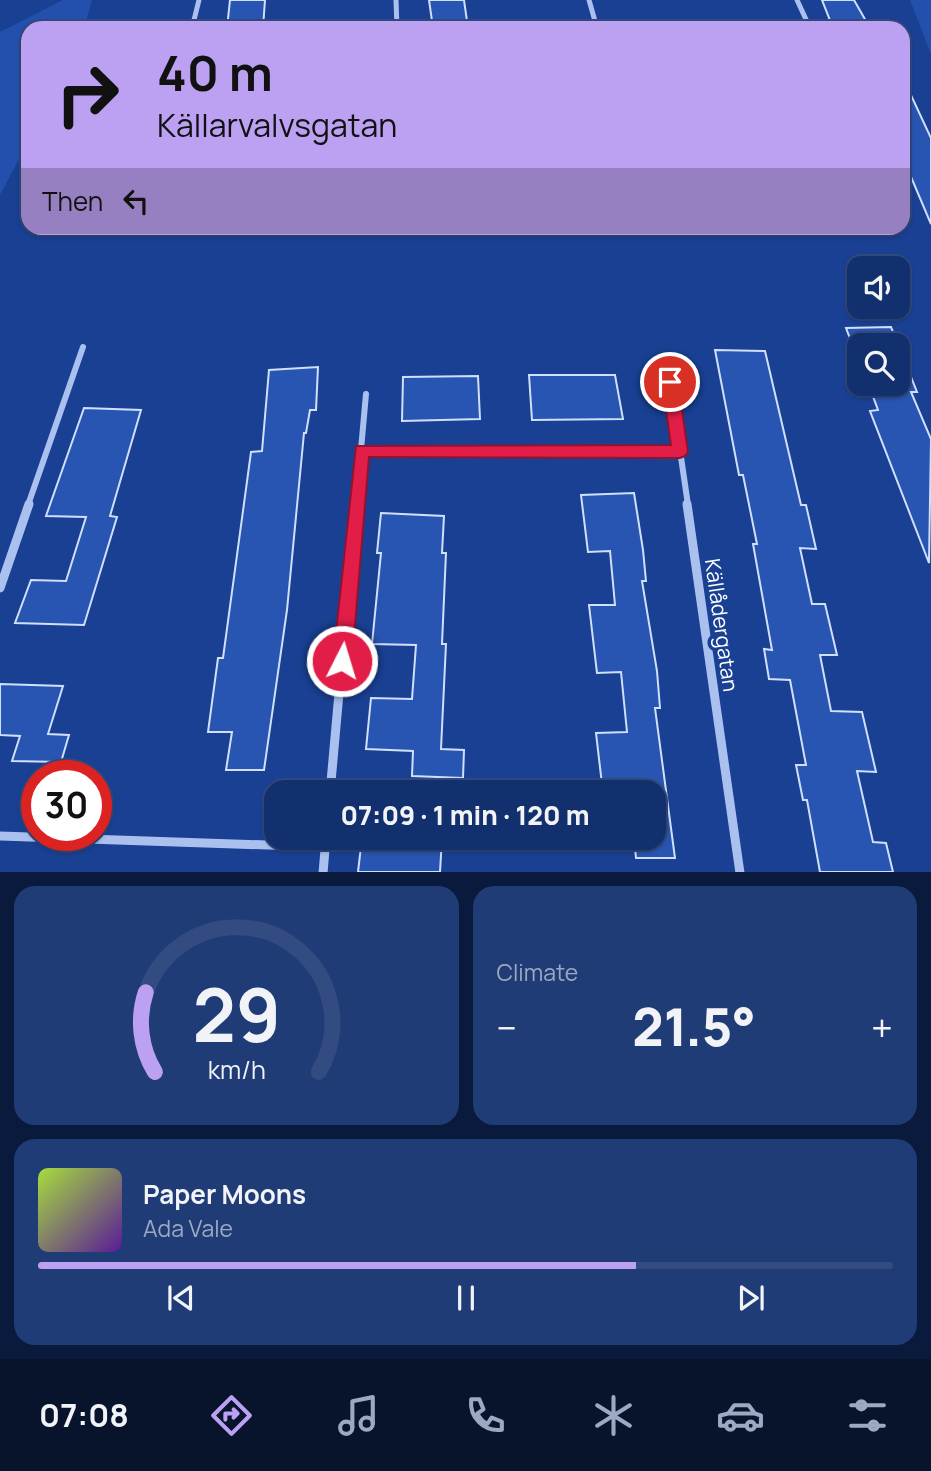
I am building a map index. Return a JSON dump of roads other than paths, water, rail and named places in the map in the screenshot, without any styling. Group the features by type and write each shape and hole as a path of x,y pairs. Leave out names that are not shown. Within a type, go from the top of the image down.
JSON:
{"street":[{"path":"194,21 199,0"},
{"path":"396,0 397,21"},
{"path":"589,0 595,21"},
{"path":"797,0 807,21"},
{"path":"0,589 83,347"},
{"name":"Källådergatan","path":"670,382 740,872"},
{"path":"331,780 366,394"},
{"path":"362,451 680,452"},
{"path":"0,836 264,842"},
{"path":"323,872 325,850"}]}
